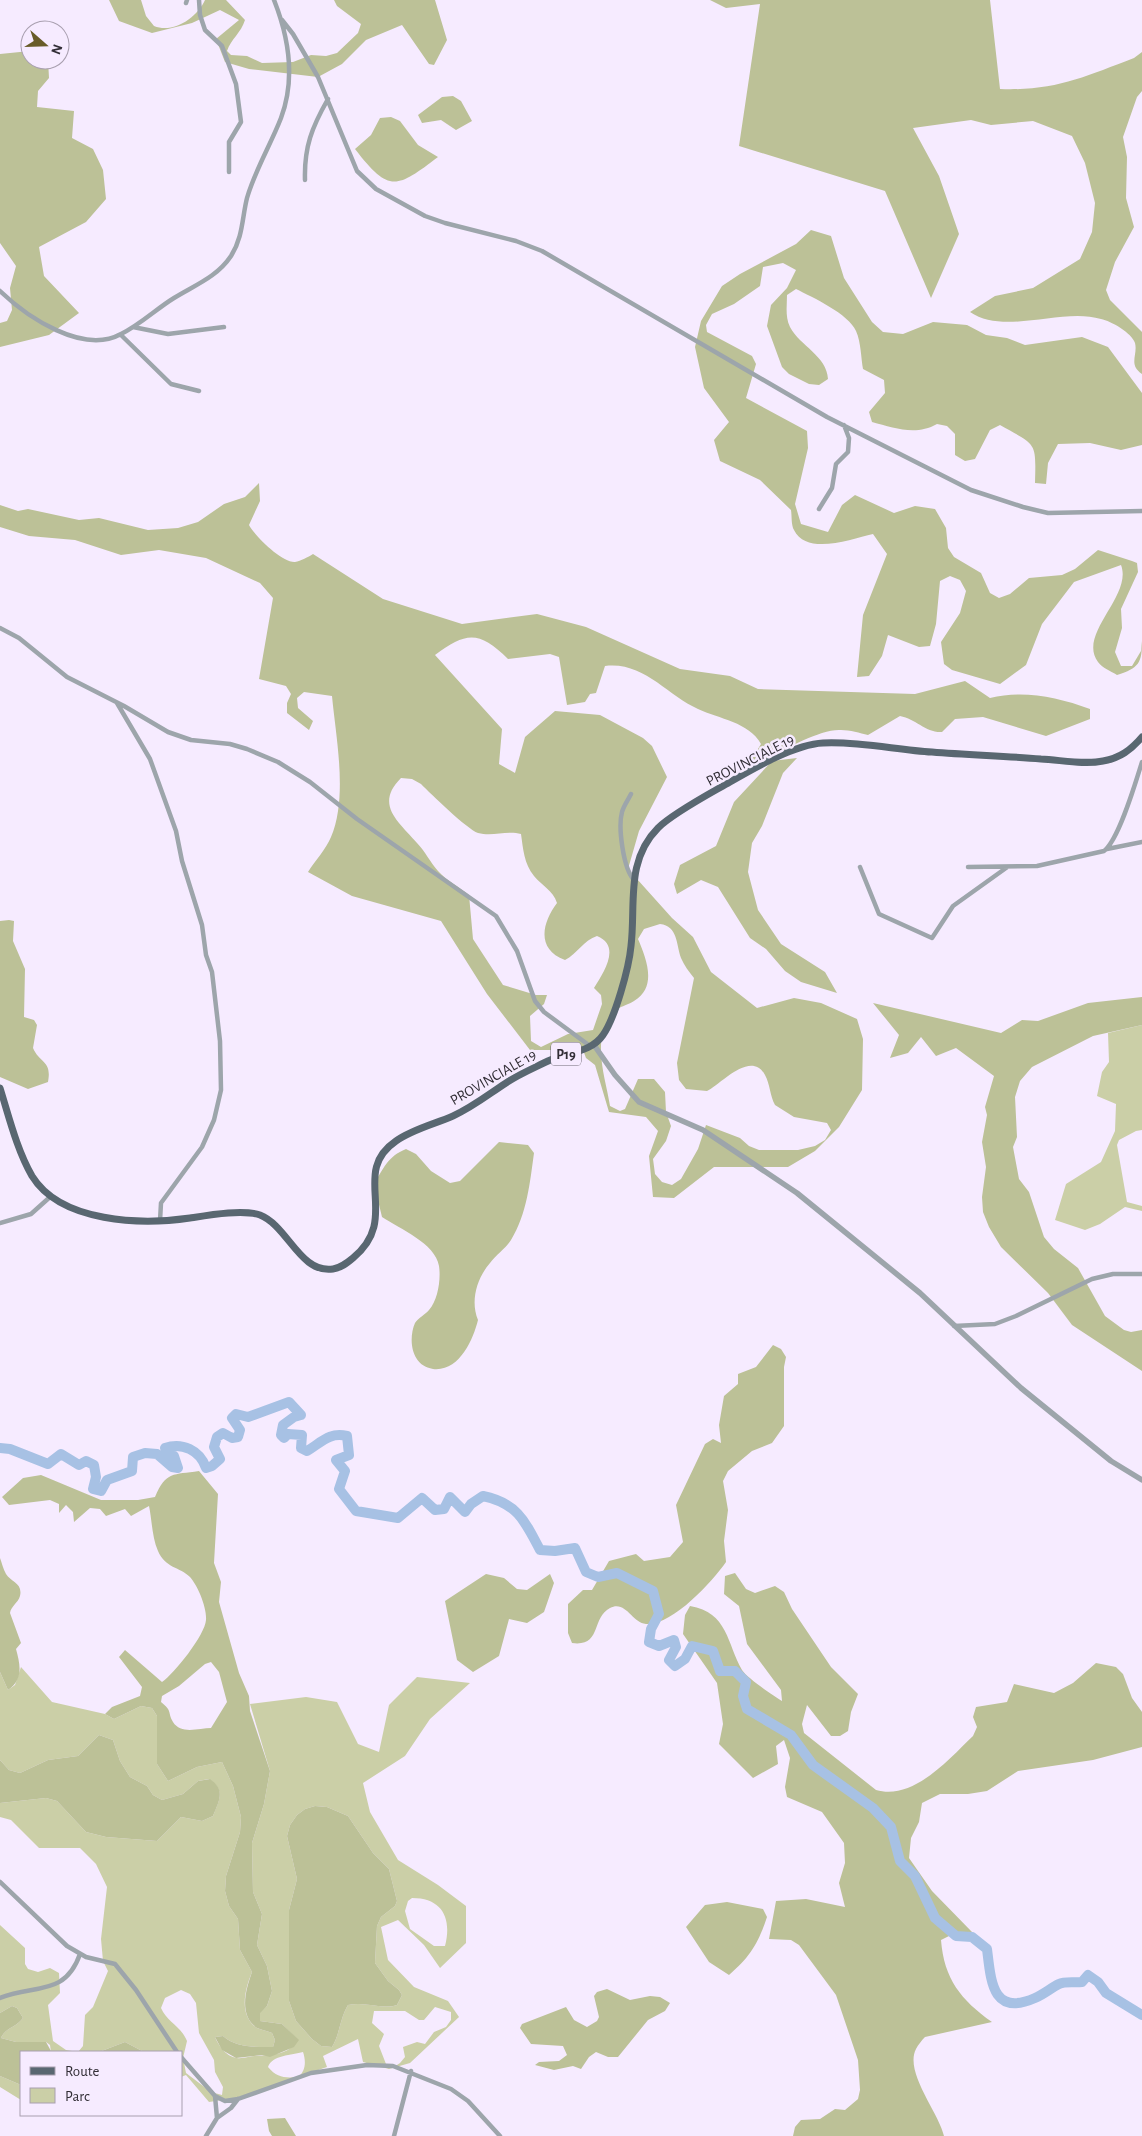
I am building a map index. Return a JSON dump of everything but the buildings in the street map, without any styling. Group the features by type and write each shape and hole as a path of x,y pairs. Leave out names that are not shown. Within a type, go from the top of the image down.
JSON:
{"main road":[{"name":"PROVINCIALE 19","path":"0,1088 16,1139 29,1169 50,1197 73,1208 112,1219 160,1221 212,1215 260,1216 274,1224 308,1262 322,1269 340,1267 360,1252 374,1230 377,1220 375,1171 380,1158 394,1143 456,1114 490,1095 508,1081 552,1059 592,1046 606,1029 629,962 634,880 640,855 650,837 667,820 744,775 787,753 809,746 828,743 967,753 1001,758 1096,762 1125,753 1142,737"}],"street":[{"path":"199,0 200,14 205,30 222,46 236,84 241,122 229,142 229,172"},
{"path":"0,291 21,311 75,337 100,340 121,335 173,298 220,270 237,245 244,224 247,198 280,118 289,90 289,55 282,20 274,0"},
{"path":"282,20 305,54 328,99 357,171 376,189 425,216 516,241 542,251 844,425 971,490 1029,509 1048,513 1089,514 1142,511"},
{"path":"305,180 304,157 307,144 328,99"},
{"path":"133,327 168,334 224,327"},
{"path":"121,335 171,384 199,391"},
{"path":"819,509 832,488 836,464 848,452 849,438 844,425"},
{"path":"0,628 19,638 66,677 180,737 239,746 278,762 310,782 365,824 481,904 496,916 510,936 530,993 539,1007 592,1046 640,1102 703,1130 797,1193 920,1293 985,1357 1057,1418 1111,1461 1142,1480"},
{"path":"116,702 150,759 176,831 182,861 202,925 206,955 212,972 220,1041 221,1090 214,1120 202,1147 162,1203 160,1221"},
{"path":"1106,849 1126,808 1142,762"},
{"path":"631,794 622,810 621,820 626,860 634,880"},
{"path":"968,868 1037,866 1071,860 1106,849 1142,842"},
{"path":"860,868 879,914 932,938 953,906 1006,868"},
{"path":"0,1223 31,1214 50,1197"},
{"path":"952,1326 984,1325 1000,1322 1092,1279 1113,1274 1142,1274"},
{"path":"0,1882 67,1946 80,1954 110,1962 118,1967 176,2051"},
{"path":"0,1998 56,1984 67,1978 75,1970 80,1954"},
{"path":"182,2058 215,2096 225,2102 311,2073 380,2064 411,2071 451,2089 468,2101 500,2136"},
{"path":"394,2136 411,2071"},
{"path":"215,2096 217,2118"},
{"path":"206,2136 217,2118 231,2108 238,2099"}],"green space":[{"path":"109,0 141,0 146,16 154,26 169,28 184,23 196,13 205,0 226,0 245,20 227,51 231,55 247,56 262,63 293,62 311,55 326,56 337,53 358,33 361,24 337,6 334,0 435,0 447,40 434,65 429,64 402,25 366,40 342,64 318,77 249,69 225,62 216,39 239,20 220,10 192,23 152,33 119,21"},
{"path":"710,0 990,0 1000,89 1037,88 1069,81 1134,58 1142,52 1142,91 1137,97 1123,137 1127,157 1126,198 1134,227 1115,262 1106,290 1110,300 1142,332 1142,374 1135,367 1136,347 1133,339 1121,328 1105,320 1086,316 1069,316 1000,322 984,319 970,312 995,296 1033,288 1080,259 1092,232 1095,203 1085,163 1072,136 1033,121 991,125 971,120 913,128 939,176 959,234 931,298 885,191 739,146 760,4 726,8"},
{"path":"20,52 20,70 49,70 49,78 38,91 37,107 74,111 72,138 93,149 103,170 106,199 86,222 39,247 44,276 79,313 49,335 0,347 0,323 7,321 12,310 10,288 16,266 0,243 0,54"},
{"path":"453,96 461,101 472,121 456,130 441,120 422,123 418,115 442,97"},
{"path":"391,117 400,121 418,145 438,157 412,175 394,182 376,173 355,149 371,135 380,118"},
{"path":"811,230 831,236 844,278 872,322 883,332 903,334 933,322 967,325 986,335 1007,338 1025,345 1082,337 1108,347 1142,393 1142,445 1121,450 1090,443 1058,444 1048,463 1046,484 1035,483 1035,459 1032,446 1000,425 990,430 975,459 965,461 955,455 955,434 947,426 937,424 921,430 905,430 872,422 869,412 885,393 884,380 863,369 856,331 846,318 838,312 796,289 787,295 788,323 794,334 823,364 828,379 819,385 809,384 789,374 782,367 767,326 771,305 787,288 796,270 783,263 763,267 760,286 734,304 712,314 706,325 707,332 752,356 756,364 746,398 807,431 808,448 795,504 801,524 828,532 842,505 855,495 894,513 915,506 935,509 946,528 948,548 954,557 981,573 990,593 999,598 1010,594 1029,578 1062,575 1075,569 1098,550 1137,563 1138,572 1121,609 1122,628 1115,652 1121,666 1132,666 1141,651 1142,641 1141,655 1140,660 1135,667 1117,675 1104,668 1098,662 1093,651 1094,639 1099,627 1120,589 1123,577 1121,565 1074,582 1042,624 1026,665 1000,684 952,670 944,664 941,642 960,613 966,591 960,580 950,576 940,581 936,624 930,646 919,647 888,635 882,656 869,676 857,677 863,615 887,554 873,534 830,544 809,542 800,538 793,528 791,510 760,480 720,461 714,440 729,422 704,388 695,347 701,321 722,286 740,274 796,244"},
{"path":"259,483 260,501 249,525 262,541 283,558 295,562 313,554 383,599 462,624 537,614 586,627 680,669 730,676 758,689 915,694 965,681 990,698 1015,695 1040,696 1078,705 1090,709 1090,719 1046,736 983,717 955,719 942,732 936,732 900,716 868,735 841,730 819,734 744,772 761,744 756,737 733,722 698,709 654,680 631,669 619,666 605,666 596,693 590,694 585,702 567,705 559,657 550,654 508,659 489,643 472,638 455,642 435,655 502,729 499,764 515,773 525,737 555,711 600,715 643,738 652,746 667,777 639,831 628,869 672,918 693,937 711,972 757,1008 794,998 821,1003 857,1019 863,1039 862,1090 839,1127 815,1151 788,1167 714,1167 674,1198 653,1197 649,1156 658,1131 646,1117 609,1112 595,1065 586,1058 583,1050 530,1050 487,994 441,921 352,896 308,872 331,837 339,804 338,749 332,696 304,692 297,698 298,708 313,721 309,730 287,713 287,703 291,694 286,686 259,679 273,598 260,583 206,558 159,550 121,555 75,540 29,536 0,527 0,505 18,511 28,509 79,520 99,518 148,530 178,528 198,522 224,504 245,497","holes":["401,778 412,779 421,784 458,818 478,833 521,834 524,856 528,866 534,876 550,891 557,903 548,919 544,935 549,949 556,955 565,960 592,938 597,936 604,940 608,946 609,953 605,968 594,988 601,995 602,1004 593,1030 568,1034 541,1047 531,1041 530,1016 544,1004 547,995 536,995 503,985 473,939 469,895 438,871 423,849 392,813 389,805 390,797 393,788","660,924 666,925 673,932 681,958 694,978 677,1063 679,1080 686,1089 707,1091 727,1076 744,1067 752,1066 759,1068 767,1079 775,1105 794,1117 827,1123 831,1130 825,1140 815,1146 798,1150 759,1150 749,1146 740,1138 706,1125 698,1149 681,1179 672,1185 662,1182 655,1174 653,1159 666,1141 671,1126 666,1112 665,1092 654,1079 638,1079 625,1109 620,1111 610,1106 602,1063 601,1041 611,1015 634,1001 646,988 648,980 647,963 638,939 644,929"]},
{"path":"797,758 783,773 762,826 752,843 748,872 758,910 781,944 825,972 837,993 801,982 785,971 766,949 750,938 718,887 701,880 677,894 674,884 680,865 716,846 734,802 772,761"},
{"path":"0,921 14,921 13,941 25,969 24,1017 34,1020 37,1025 33,1048 47,1066 49,1075 48,1082 28,1089 0,1077"},
{"path":"1142,997 1142,1025 1093,1036 1032,1067 1020,1081 1015,1097 1017,1137 1013,1147 1019,1179 1029,1192 1044,1237 1054,1249 1078,1268 1105,1316 1124,1330 1131,1332 1142,1330 1142,1371 1072,1325 1048,1293 1001,1247 989,1227 983,1212 982,1197 986,1167 982,1142 987,1115 985,1107 994,1076 956,1048 936,1056 921,1037 908,1053 890,1058 899,1035 873,1003 1001,1033 1022,1020 1038,1021 1088,1003"},
{"path":"1142,1025 1142,1130 1119,1140 1117,1145 1127,1202 1142,1206 1142,1211 1125,1207 1100,1224 1085,1230 1055,1220 1066,1184 1101,1162 1115,1131 1116,1104 1097,1096 1102,1072 1109,1062 1108,1033"},
{"path":"499,1142 528,1145 534,1153 527,1198 521,1220 511,1240 485,1269 478,1283 475,1305 478,1320 473,1337 463,1353 457,1360 442,1369 426,1367 420,1363 413,1351 413,1329 418,1319 429,1310 435,1301 440,1277 439,1266 431,1250 416,1237 382,1217 374,1184 390,1159 406,1149 416,1154 431,1171 450,1183 460,1181"},
{"path":"773,1345 781,1349 786,1357 784,1367 784,1426 772,1443 752,1451 728,1471 723,1481 728,1510 724,1541 726,1562 691,1601 668,1618 656,1623 641,1623 625,1609 616,1606 610,1608 600,1618 595,1631 588,1641 572,1643 568,1633 568,1604 583,1590 592,1590 609,1561 636,1554 644,1561 670,1557 683,1542 676,1505 705,1444 713,1439 721,1443 719,1425 724,1396 738,1384 738,1374 756,1367"},
{"path":"199,1471 218,1494 214,1563 221,1582 219,1602 239,1673 249,1696 250,1711 270,1771 264,1804 252,1843 253,1892 262,1914 257,1945 267,1966 272,1991 267,2006 260,2013 260,2021 282,2024 299,2040 294,2047 270,2057 262,2055 236,2058 222,2050 215,2037 223,2036 234,2043 253,2047 273,2047 275,2040 272,2033 257,2028 251,2023 245,2009 246,1994 252,1972 240,1950 238,1919 229,1906 225,1891 226,1876 240,1832 241,1817 233,1786 222,1762 197,1767 168,1781 157,1764 157,1716 152,1708 141,1706 114,1719 105,1714 112,1707 140,1696 142,1687 119,1657 125,1650 162,1682 188,1654 200,1635 206,1620 205,1609 199,1591 190,1577 161,1557 154,1540 149,1506 131,1516 125,1509 106,1516 100,1509 90,1508 74,1522 73,1512 66,1505 59,1513 59,1504 50,1500 9,1505 2,1497 23,1478 41,1475 101,1500 138,1500 155,1497 163,1483 171,1476","holes":["211,1662 219,1672 227,1702 211,1728 185,1730 176,1726 165,1705 161,1702 162,1696 179,1686 205,1664"]},
{"path":"0,1558 8,1577 20,1588 20,1596 10,1613 21,1643 16,1649 20,1671 17,1681 8,1690 0,1672"},
{"path":"735,1573 746,1589 755,1593 775,1586 784,1592 792,1609 831,1667 858,1694 851,1712 848,1731 840,1736 831,1736 807,1705 802,1724 804,1733 876,1790 890,1792 903,1789 917,1784 929,1776 973,1736 977,1727 973,1717 976,1707 1007,1702 1014,1684 1054,1693 1073,1683 1096,1663 1116,1667 1123,1674 1132,1698 1142,1712 1142,1747 1093,1760 1018,1771 987,1791 968,1794 940,1794 922,1803 919,1822 911,1838 909,1858 932,1891 972,1932 953,1934 941,1940 943,1954 950,1977 963,1997 992,2022 925,2037 916,2049 914,2058 918,2081 944,2136 793,2136 795,2127 801,2120 820,2119 835,2109 845,2110 858,2099 860,2090 858,2060 836,1995 799,1945 791,1940 769,1939 776,1901 806,1899 845,1907 839,1883 845,1863 844,1843 822,1812 787,1797 785,1787 790,1758 784,1740 776,1746 778,1764 753,1778 719,1744 723,1724 717,1683 683,1634 685,1615 690,1606 703,1609 719,1622 725,1630 742,1670 755,1682 782,1701 781,1690 747,1644 739,1606 724,1594 725,1576"},
{"path":"486,1574 504,1578 517,1589 527,1590 550,1574 554,1583 544,1612 527,1623 509,1619 499,1656 473,1672 457,1660 445,1601"},
{"path":"21,1667 52,1702 105,1714 114,1719 141,1706 152,1708 157,1716 157,1764 168,1781 197,1767 222,1762 233,1786 241,1817 240,1832 226,1876 225,1891 229,1906 238,1919 240,1950 252,1972 245,1994 245,2009 251,2023 257,2028 272,2033 275,2040 273,2047 254,2047 234,2043 223,2036 215,2037 226,2053 239,2058 284,2052 298,2040 282,2024 260,2021 260,2012 267,2006 272,1991 267,1966 257,1945 262,1914 253,1892 252,1843 264,1804 270,1771 250,1704 306,1697 337,1702 358,1744 379,1752 389,1705 417,1677 470,1683 430,1719 405,1756 363,1783 370,1812 398,1860 438,1885 466,1906 466,1943 440,1968 424,1945 398,1920 381,1927 388,1960 414,1987 448,2001 459,2017 410,2063 389,2069 363,2062 358,2039 323,2056 327,2067 298,2077 236,2098 209,2102 186,2075 182,2077 182,2051 142,2051 125,2042 102,2051 79,2051 83,2046 85,2015 93,2007 108,1971 103,1961 101,1939 107,1887 96,1864 80,1848 39,1848 11,1820 0,1817 0,1803 46,1798 57,1801 86,1832 106,1837 157,1841 181,1817 202,1821 213,1816 220,1796 218,1787 209,1779 198,1781 183,1794 162,1800 153,1795 147,1786 130,1777 120,1761 113,1740 99,1735 78,1756 48,1760 20,1773 9,1770 0,1760 0,1672 8,1690 15,1685","holes":["315,1806 327,1807 348,1816 373,1853 389,1869 397,1901 395,1906 381,1917 377,1926 375,1963 388,1981 402,1995 397,2005 392,2006 348,2005 332,2047 321,2046 312,2039 296,2021 289,2001 289,1910 297,1879 287,1836 290,1825 297,1815 305,1809","412,1898 423,1899 438,1906 443,1912 447,1927 445,1946 434,1946 410,1929 405,1911 408,1901","181,1990 190,1994 196,2003 199,2033 214,2060 215,2072 223,2087 222,2095 211,2092 186,2073 183,2058 187,2041 161,2008 165,1998","435,2007 451,2012 451,2020 446,2027 434,2032 425,2044 417,2042 403,2047 405,2057 400,2063 394,2067 386,2064 379,2046 384,2034 372,2023 374,2011 405,2011 419,2020 424,2020","303,2052 305,2059 303,2072 298,2077 282,2077 271,2071 268,2067 270,2063 278,2058"]},
{"path":"99,1735 113,1740 120,1761 130,1777 147,1786 153,1795 162,1800 183,1794 198,1781 210,1779 215,1783 220,1792 219,1801 213,1816 202,1821 181,1817 157,1841 106,1837 86,1832 57,1801 46,1798 0,1803 0,1760 9,1770 20,1773 48,1760 78,1756"},
{"path":"315,1806 327,1807 348,1816 373,1853 389,1869 397,1901 395,1906 381,1917 377,1926 375,1963 388,1981 402,1995 397,2005 348,2005 332,2047 321,2046 312,2039 296,2021 289,2001 289,1910 297,1879 287,1836 290,1825 297,1815 305,1809"},
{"path":"727,1902 763,1909 767,1917 752,1949 743,1962 729,1975 709,1962 686,1927 705,1905"},
{"path":"0,1925 25,1948 25,1964 28,1969 38,1972 50,1968 59,1973 60,1993 48,2005 53,2041 66,2050 72,2051 51,2051 50,2045 46,2042 16,2042 1,2038 5,2032 18,2024 23,2018 17,2008 12,2006 0,2013"},
{"path":"607,1989 630,2000 650,1996 660,1997 670,2003 665,2011 648,2020 618,2057 608,2057 596,2052 589,2057 581,2069 573,2066 554,2070 535,2065 539,2062 559,2061 567,2055 563,2046 531,2044 520,2028 522,2024 566,2007 574,2020 587,2027 597,2021 599,2017 594,1996 597,1992"},
{"path":"12,2006 17,2008 23,2018 18,2024 5,2032 1,2038 16,2042 46,2042 51,2051 20,2051 20,2085 0,2076 0,2013"},
{"path":"125,2042 142,2051 102,2051"},
{"path":"0,2076 20,2085 20,2099 0,2087"},
{"path":"285,2118 296,2136 272,2136 267,2119"}],"waterway":[{"path":"0,1448 10,1449 48,1464 61,1454 79,1465 86,1461 94,1465 96,1477 93,1489 101,1491 107,1480 132,1471 133,1457 145,1453 157,1454 172,1467 178,1468 174,1456 165,1448 171,1446 190,1449 199,1456 206,1468 212,1466 220,1459 214,1447 217,1437 223,1433 232,1438 238,1437 240,1430 232,1418 236,1414 248,1417 289,1402 301,1415 294,1417 283,1425 281,1435 284,1438 288,1434 302,1435 301,1448 307,1451 335,1435 347,1436 349,1455 336,1460 345,1471 339,1489 356,1511 398,1518 422,1498 435,1510 444,1509 450,1497 465,1512 471,1504 483,1496 504,1503 519,1515 530,1530 540,1550 555,1551 575,1548 586,1572 598,1577 617,1573 653,1591 659,1614 651,1629 649,1642 659,1646 674,1640 676,1647 669,1660 675,1666 685,1659 692,1646 713,1651 720,1671 735,1671 746,1682 743,1696 747,1709 791,1735 813,1765 873,1808 891,1827 900,1861 915,1876 935,1918 956,1936 972,1937 987,1949 993,1984 996,1993 1002,1999 1010,2003 1021,2003 1035,1998 1061,1983 1082,1982 1088,1975 1098,1982 1106,1993 1142,2015"}]}
